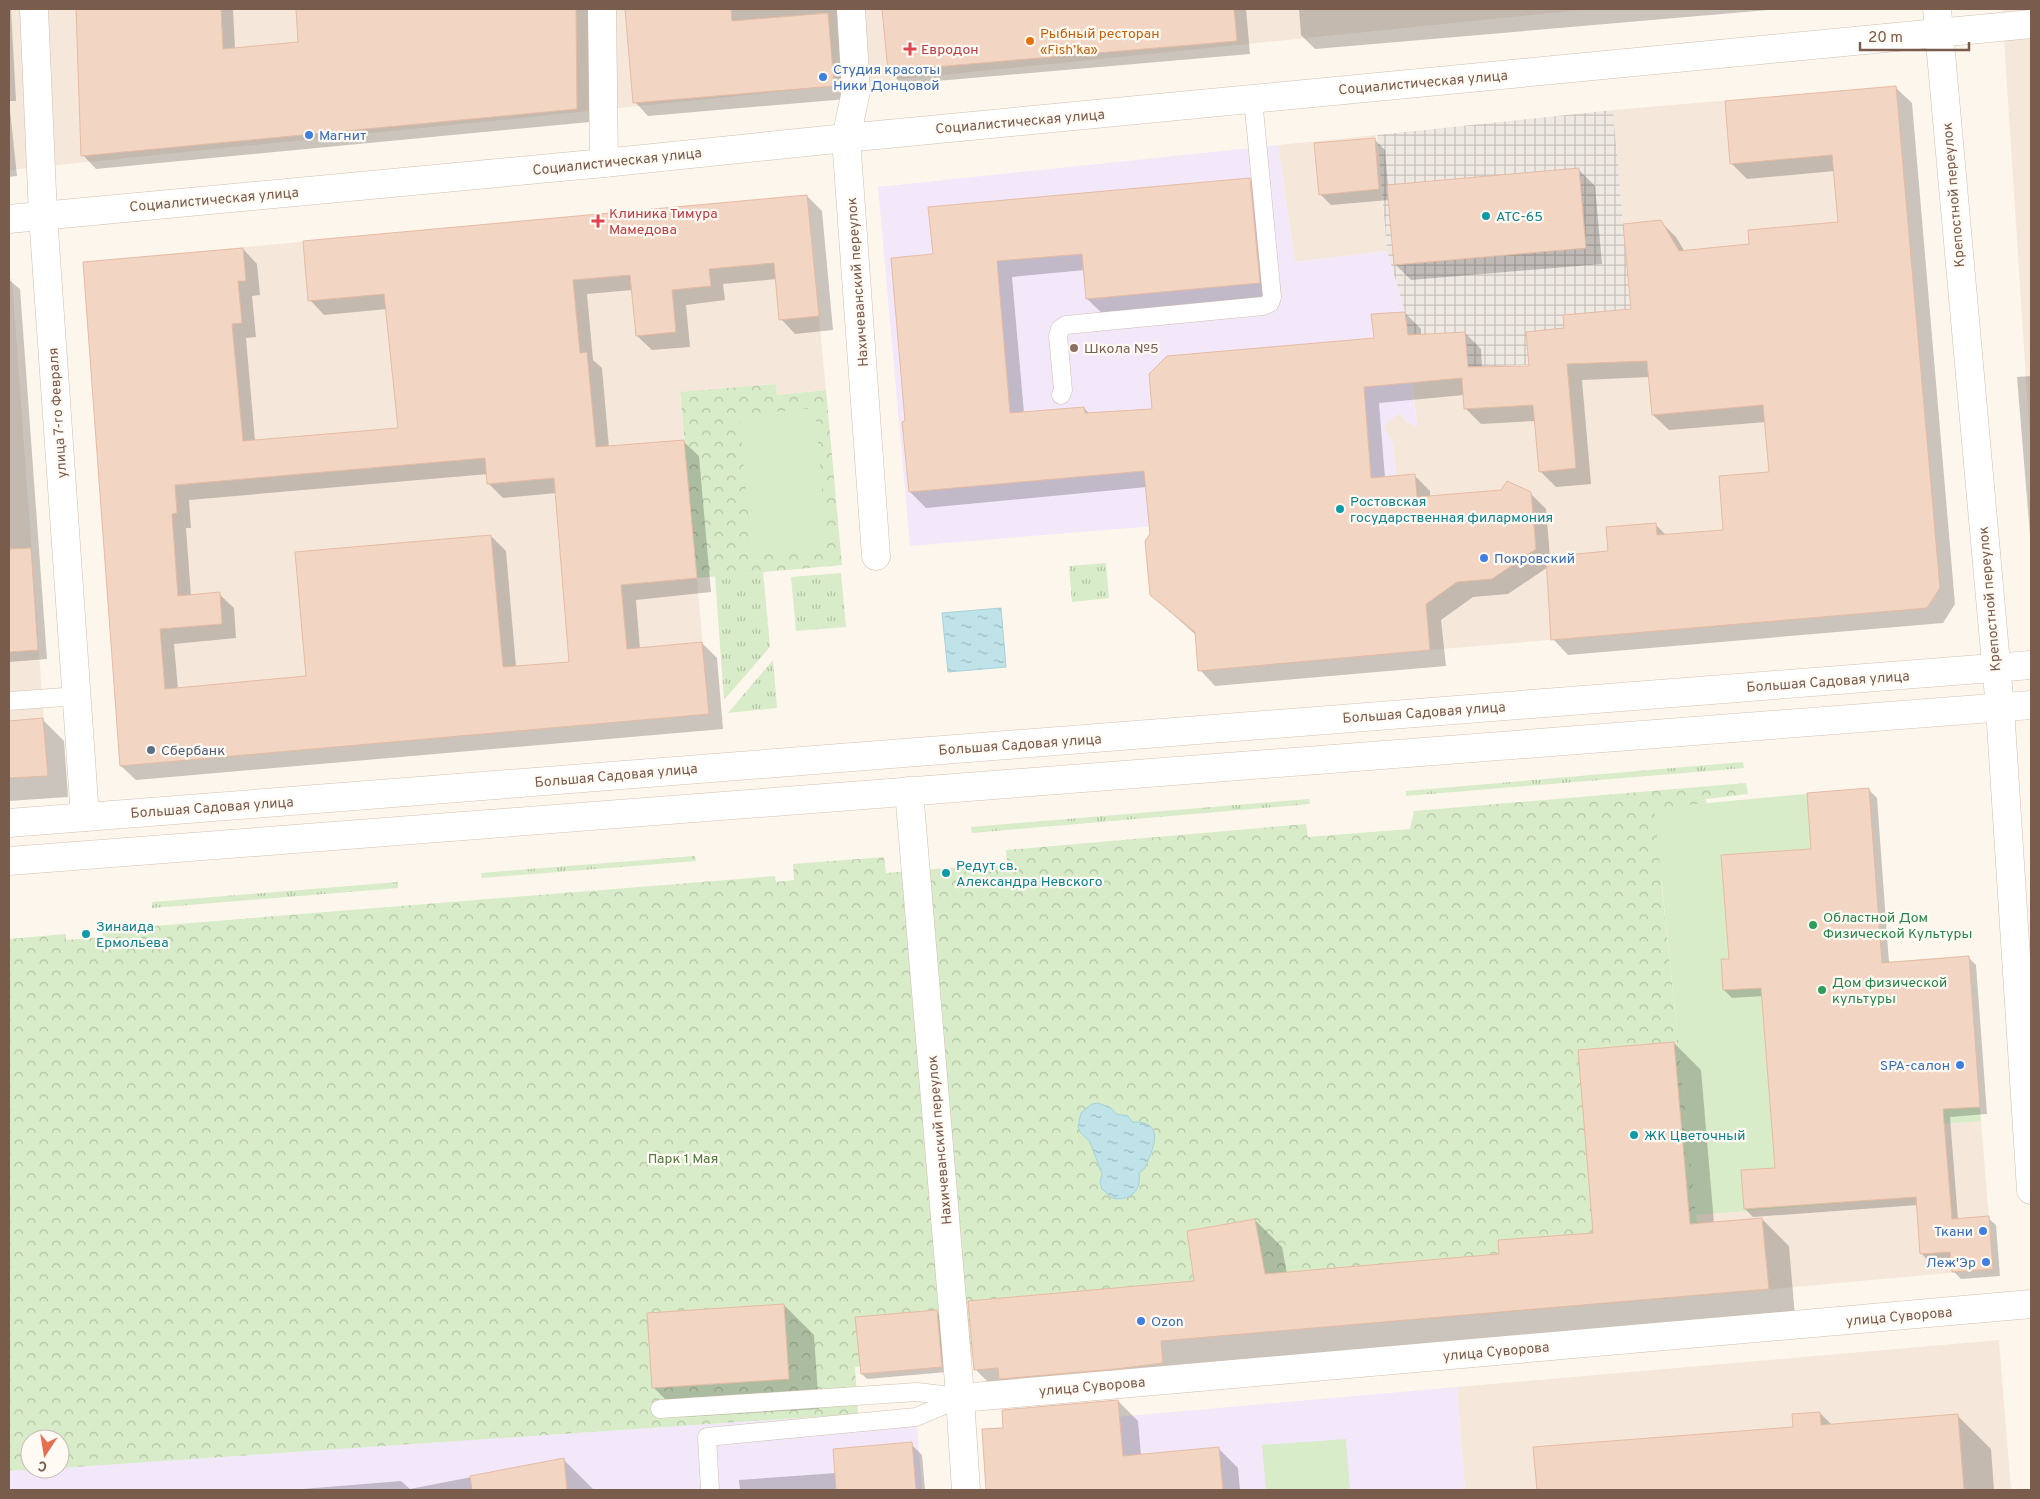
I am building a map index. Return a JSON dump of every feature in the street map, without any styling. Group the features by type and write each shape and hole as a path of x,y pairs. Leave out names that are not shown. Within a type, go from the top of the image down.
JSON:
{"street":[{"name":"улица 7-го Февраля","path":"34,9 43,215 85,817"},
{"path":"602,9 604,163"},
{"name":"Нахичеванский переулок","path":"851,9 856,91 846,138 876,556"},
{"name":"Социалистическая улица","path":"9,219 1253,99 1938,21 2031,24"},
{"name":"Крепостной переулок","path":"1938,21 2000,708 2031,1190"},
{"name":"Большая Садовая улица","path":"9,823 2031,665"},
{"path":"9,861 2031,705"},
{"name":"Нахичеванский переулок","path":"910,791 961,1398 966,1490"},
{"name":"улица Суворова","path":"961,1398 2031,1304"}],"lane":[{"path":"1061,395 1063,390 1058,336 1060,329 1066,325 1270,304 1272,297 1253,99"},
{"path":"9,700 78,696"},
{"path":"660,1409 916,1392 961,1398"},
{"path":"710,1490 706,1437 916,1417 961,1398"}],"shaded area":[{"path":"9,9 1591,9 9,170"},
{"path":"2002,9 2031,9 2031,455"},
{"path":"1896,86 1940,588 1927,608 1430,650 1426,604 1457,582 1507,481 1501,490 1417,497 1414,474 1396,476 1393,443 1382,426 1399,413 1408,423 1417,426 1411,369 1461,368 1464,409 1533,405 1529,366 1635,361 1613,110"},
{"path":"1613,110 1635,361 1411,369 1405,312 1387,251 1377,135"},
{"path":"1376,135 1387,251 1295,262 1278,145"},
{"name":"Школа №5","path":"1278,145 1295,262 1387,251 1405,312 1372,315 1378,386 1412,383 1417,426 1408,423 1399,413 1383,426 1393,443 1398,502 1374,504 1365,402 1343,341 1167,356 1149,374 1152,409 1139,410 1148,513 1160,517 1155,526 910,546 878,187"},
{"path":"807,195 826,390 777,395 776,384 680,393 709,714 120,766 83,262"},
{"path":"9,279 12,279 48,776 9,778"},
{"path":"1981,1121 1993,1269 1705,1295 1696,1215 1744,1209 1944,1124"},
{"path":"1999,1340 2011,1490 1465,1490 1457,1387"},
{"path":"1457,1387 1465,1490 995,1490 990,1428"},
{"path":"916,1410 922,1490 9,1490 9,1471 20,1470 20,1479 70,1479 70,1467"}],"green space":[{"path":"776,384 777,395 826,390 842,565 697,578 680,392"},
{"path":"815,408 827,548 752,555 739,415"},
{"path":"1106,563 1109,598 1072,602 1069,566"},
{"path":"763,572 770,647 724,700 715,576"},
{"path":"841,573 846,627 796,631 791,577"},
{"path":"773,660 777,708 728,713"},
{"path":"1743,762 1744,768 1406,796 1406,791"},
{"name":"Парк 1 Мая","path":"1746,783 1748,794 1706,799 1708,811 1661,879 1705,1295 855,1367 858,1414 70,1467 70,1429 20,1429 20,1470 9,1471 9,939 66,934 66,940 103,937 103,930 775,876 776,882 794,880 793,864 884,857 886,873 1007,863 1006,850 1306,824 1308,837 1410,829 1414,811"},
{"name":"Дом физической культуры","path":"1869,788 1882,962 1969,956 1981,1121 1944,1124 1950,1194 1696,1215 1654,808"},
{"path":"1309,799 1310,804 972,833 971,827"},
{"path":"695,856 696,861 482,878 481,873"},
{"path":"398,882 398,888 152,908 152,902"},
{"path":"1346,1439 1350,1490 1266,1490 1262,1445"}],"water":[{"path":"1001,608 1006,667 948,672 942,613"},
{"path":"1098,1103 1111,1108 1116,1114 1128,1116 1132,1122 1150,1126 1154,1131 1155,1138 1151,1153 1145,1168 1139,1173 1136,1190 1129,1197 1112,1198 1102,1189 1100,1182 1102,1174 1090,1142 1080,1132 1078,1126 1081,1113 1092,1104"}],"building":[{"path":"76,9 221,9 223,49 298,42 296,9 576,9 577,109 81,156"},
{"path":"625,9 731,9 732,21 828,13 834,86 633,103"},
{"path":"882,9 1234,9 1237,41 888,71"},
{"path":"1896,86 1940,588 1927,608 1551,640 1546,557 1608,551 1606,527 1656,523 1657,535 1723,530 1719,476 1769,472 1763,405 1652,415 1647,361 1567,364 1576,468 1539,472 1533,405 1464,409 1462,378 1364,387 1371,478 1415,474 1417,497 1501,490 1507,481 1531,492 1536,549 1492,579 1457,582 1426,604 1430,650 1198,671 1195,632 1150,595 1145,541 1150,534 1144,471 909,492 902,422 905,421 891,258 933,254 928,207 1250,178 1260,283 1086,299 1082,254 997,261 1010,413 1084,407 1085,413 1152,409 1149,374 1167,356 1374,338 1371,314 1405,312 1408,335 1465,332 1468,367 1529,366 1526,332 1564,328 1563,315 1631,309 1623,224 1661,220 1679,251 1749,244 1748,230 1838,222 1832,155 1730,164 1725,101"},
{"path":"1375,138 1379,189 1319,195 1314,143"},
{"name":"АТС-65","path":"1579,168 1586,248 1394,265 1387,185"},
{"path":"807,195 819,316 779,320 774,263 709,269 711,286 672,290 676,332 636,336 630,275 573,280 580,353 587,352 596,447 684,440 697,578 621,585 627,649 702,642 709,714 120,766 83,262 243,248 246,281 238,281 242,323 232,324 243,441 398,428 384,294 308,301 303,241","holes":["485,458 487,484 554,478 569,662 503,667 491,535 295,552 306,676 165,689 160,629 222,624 220,592 178,596 172,514 177,513 175,485"]},
{"path":"31,548 38,650 9,652 9,549"},
{"path":"43,718 48,776 9,778 9,721"},
{"name":"Дом физической культуры","path":"1869,788 1882,963 1969,956 1980,1107 1943,1109 1952,1219 1989,1216 1993,1269 1952,1272 1950,1252 1920,1254 1916,1197 1744,1209 1741,1170 1775,1168 1761,988 1723,990 1721,959 1729,959 1721,855 1811,849 1807,793"},
{"path":"1674,1042 1690,1224 1762,1218 1769,1289 1161,1341 1163,1363 1116,1369 999,1379 998,1368 974,1370 968,1301 1194,1281 1187,1231 1255,1219 1265,1274 1499,1254 1498,1240 1593,1233 1578,1050"},
{"path":"784,1304 789,1379 652,1388 647,1313"},
{"path":"937,1310 942,1367 861,1374 855,1317"},
{"path":"1118,1400 1123,1456 1219,1447 1223,1490 986,1490 982,1429 1003,1428 1002,1410"},
{"path":"1820,1412 1821,1425 1958,1414 1964,1490 1537,1490 1533,1447 1793,1427 1792,1414"},
{"path":"912,1442 916,1490 836,1490 833,1449"},
{"path":"564,1458 567,1490 472,1490 470,1476"}],"place":[{"name":"Рыбный ресторан «Fish’ka»","path":"1030,41"},
{"name":"Евродон","path":"910,49"},
{"name":"Студия красоты Ники Донцовой","path":"823,77"},
{"name":"Магнит","path":"309,135"},
{"name":"АТС-65","path":"1486,216"},
{"name":"Клиника Тимура Мамедова","path":"598,221"},
{"name":"Школа №5","path":"1074,348"},
{"name":"Ростовская государственная филармония","path":"1340,509"},
{"name":"Покровский","path":"1484,558"},
{"name":"Сбербанк","path":"151,750"},
{"name":"Редут св. Александра Невского","path":"946,873"},
{"name":"Областной Дом Физической Культуры","path":"1813,925"},
{"name":"Зинаида Ермольева","path":"86,934"},
{"name":"Дом физической культуры","path":"1822,990"},
{"name":"SPA-салон","path":"1960,1065"},
{"name":"ЖК Цветочный","path":"1634,1135"},
{"name":"Ткани","path":"1983,1231"},
{"name":"Леж'Эр","path":"1986,1262"},
{"name":"Ozon","path":"1141,1321"}]}
